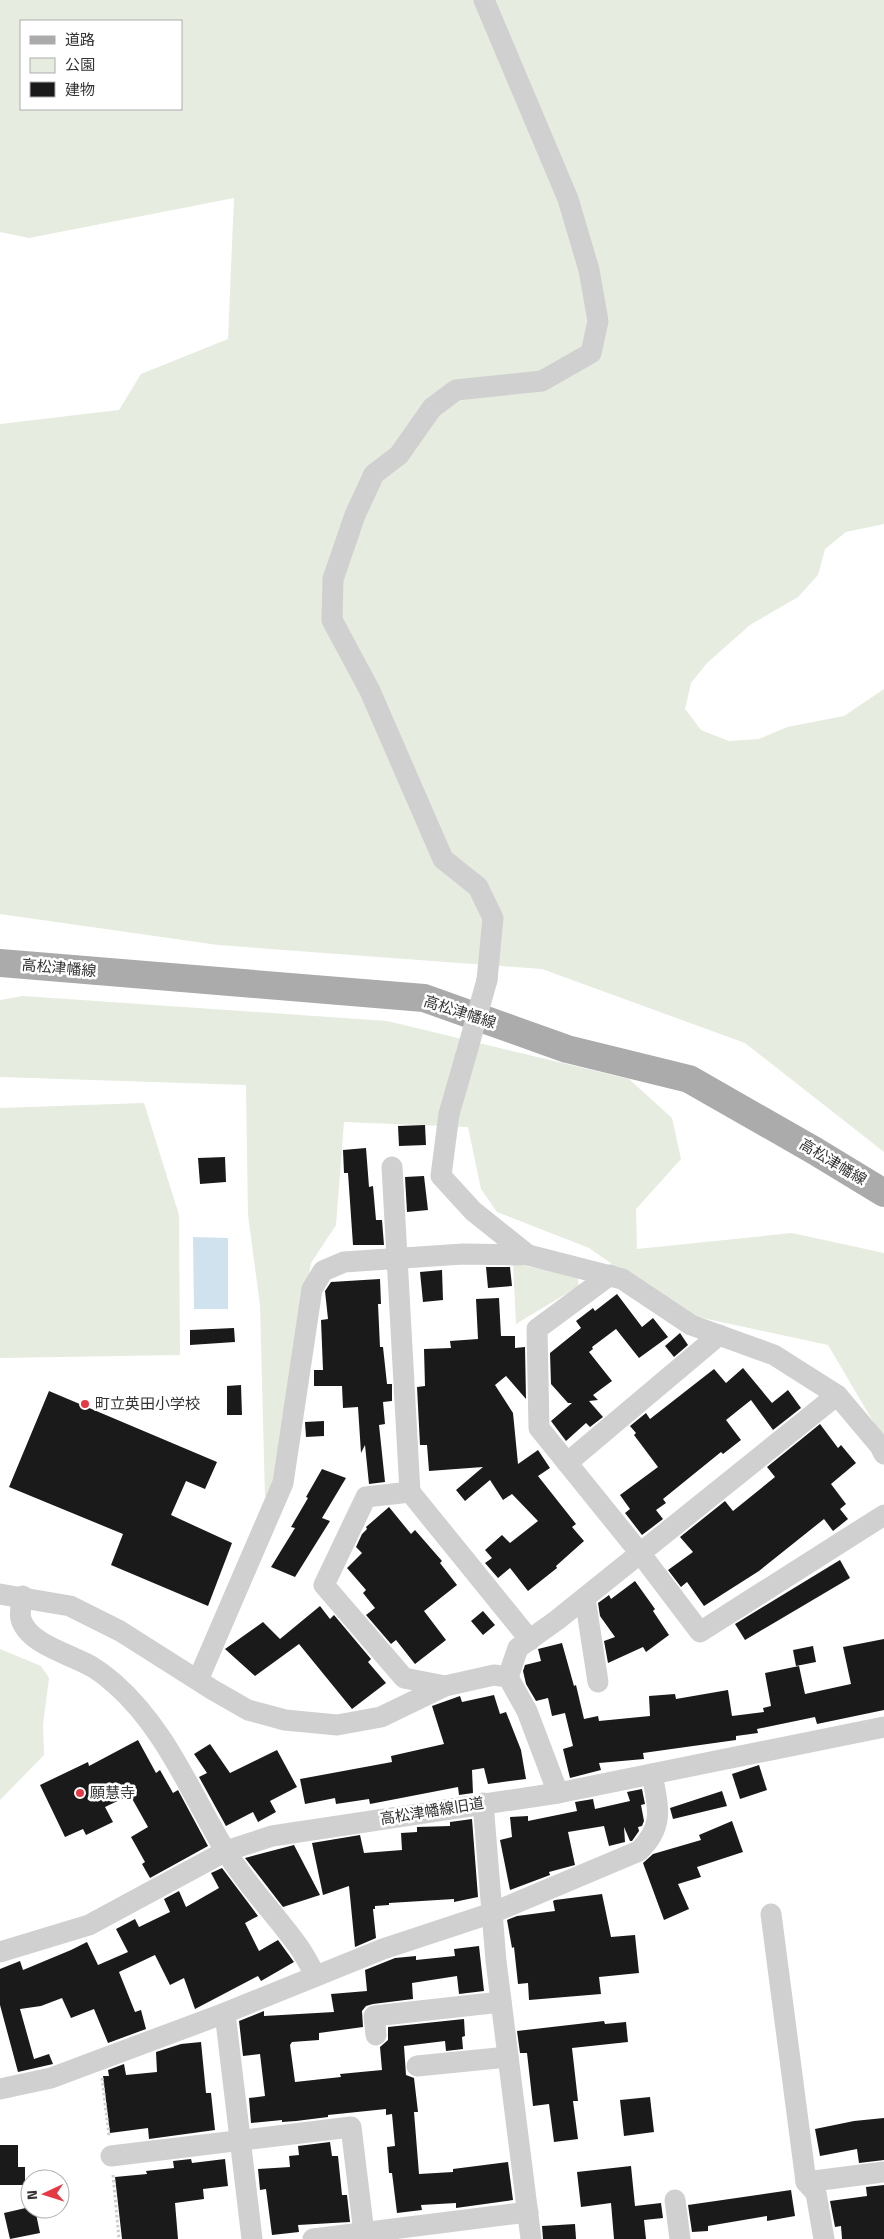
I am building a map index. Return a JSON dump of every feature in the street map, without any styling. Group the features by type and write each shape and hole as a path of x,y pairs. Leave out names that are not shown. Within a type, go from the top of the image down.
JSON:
{"main road":[{"name":"高松津幡線","path":"0,964 424,998 567,1048 689,1079 884,1193"}],"street":[{"path":"484,0 568,198 588,270 598,322 592,353 542,381 456,390 432,408 399,454 374,474 355,515 333,579 332,620 370,691 443,858 478,886 492,918 487,980 449,1114 441,1176 473,1211 528,1255"},
{"path":"392,1167 399,1259 410,1492 530,1640"},
{"path":"198,1680 283,1483 312,1289 323,1271 344,1262 463,1254 528,1255 622,1279 690,1324 774,1355 837,1395 880,1446 884,1454"},
{"path":"610,1275 537,1329 539,1428 640,1553 700,1632 884,1515"},
{"path":"567,1463 719,1335"},
{"path":"558,1793 527,1711 508,1677 518,1648 585,1598 837,1395"},
{"path":"410,1492 366,1497 324,1585 404,1678 445,1686"},
{"path":"0,1594 23,1596 70,1606 120,1631 248,1710 285,1720 338,1725 381,1717 445,1686 494,1675 508,1677"},
{"path":"23,1596 20,1618 28,1631 54,1650 75,1657 95,1668 116,1685 144,1715 164,1742 247,1884 297,1944 316,1976"},
{"path":"585,1598 598,1682"},
{"name":"高松津幡線旧道","path":"0,1952 90,1924 226,1851 272,1836 558,1793 884,1727"},
{"path":"0,2089 51,2078 224,2013 383,1948 492,1913 639,1851 652,1839 657,1824 657,1803 652,1774"},
{"path":"483,1803 501,2002 531,2239"},
{"path":"771,1914 806,2182 816,2193 818,2238"},
{"path":"376,2035 374,2016 501,2002"},
{"path":"224,2013 252,2239"},
{"path":"417,2066 508,2057"},
{"path":"111,2156 351,2127 364,2233"},
{"path":"806,2182 884,2172"},
{"path":"675,2200 680,2239"},
{"path":"314,2239 528,2212"}],"green space":[{"path":"0,0 884,0 884,524 846,532 825,549 818,575 798,597 750,625 707,663 691,683 685,709 701,730 729,741 759,739 787,727 844,716 884,689 884,1152 745,1043 542,969 218,945 0,914 0,424 119,410 141,374 228,339 234,198 29,238 0,232"},
{"path":"23,996 387,1021 629,1079 672,1118 681,1159 636,1209 637,1249 792,1233 884,1253 884,1440 828,1345 684,1314 589,1248 497,1212 481,1189 468,1127 344,1122 336,1225 311,1263 276,1479 265,1497 260,1305 248,1215 246,1085 0,1077 0,1000"},
{"path":"144,1103 179,1215 180,1355 0,1358 0,1108"},
{"path":"513,1264 577,1275 579,1286 516,1324"},
{"path":"0,1649 41,1666 49,1678 43,1725 44,1755 0,1800"}],"water":[{"path":"193,1237 228,1238 228,1309 194,1309"}],"building":[{"path":"425,1125 426,1145 399,1146 398,1126"},
{"path":"366,1148 369,1187 373,1186 376,1220 382,1220 384,1245 353,1245 348,1173 344,1173 343,1150"},
{"path":"225,1157 226,1182 200,1184 198,1158"},
{"path":"424,1176 428,1210 407,1212 405,1177"},
{"path":"486,1267 510,1267 512,1286 488,1288"},
{"path":"442,1270 443,1300 423,1302 420,1272"},
{"path":"380,1279 381,1304 378,1304 380,1347 383,1347 387,1384 392,1384 392,1401 383,1402 385,1424 379,1425 385,1482 369,1484 365,1445 361,1453 358,1407 343,1408 342,1386 314,1386 314,1370 323,1370 321,1320 328,1319 325,1291 331,1282"},
{"path":"617,1294 642,1327 653,1318 668,1337 639,1358 616,1329 592,1347 593,1349 589,1352 612,1381 593,1395 598,1400 589,1401 603,1417 590,1427 586,1423 566,1441 551,1421 572,1403 568,1403 551,1384 550,1353 581,1328 576,1321 593,1308 595,1311"},
{"path":"499,1298 501,1336 515,1336 515,1348 525,1347 526,1399 506,1376 495,1385 513,1413 518,1464 538,1450 550,1468 538,1476 576,1524 572,1527 584,1541 556,1566 557,1568 528,1591 510,1568 498,1578 485,1563 492,1558 485,1550 502,1535 510,1543 538,1521 512,1494 503,1500 490,1480 465,1501 456,1490 483,1467 429,1471 427,1445 420,1445 417,1387 425,1386 424,1349 451,1348 450,1341 478,1339 476,1299"},
{"path":"234,1328 235,1342 190,1345 190,1330"},
{"path":"680,1333 688,1345 674,1357 665,1346"},
{"path":"743,1368 772,1403 788,1390 801,1408 773,1430 751,1400 726,1420 741,1440 723,1454 721,1452 663,1499 666,1503 656,1510 663,1519 642,1535 625,1513 630,1509 620,1495 658,1467 634,1435 636,1433 630,1426 646,1413 650,1419 714,1369 726,1383"},
{"path":"241,1385 242,1415 227,1415 227,1386"},
{"path":"49,1391 217,1462 205,1489 186,1481 171,1515 232,1543 208,1606 111,1565 123,1534 9,1487"},
{"path":"324,1421 324,1436 306,1437 305,1422"},
{"path":"820,1424 838,1448 841,1445 856,1463 831,1484 846,1504 840,1509 848,1519 833,1531 824,1519 759,1571 704,1606 687,1582 681,1587 668,1570 693,1552 680,1537 725,1501 733,1511 775,1477 767,1467"},
{"path":"322,1469 346,1478 322,1518 330,1521 295,1577 271,1567 295,1528 291,1527"},
{"path":"389,1507 411,1534 415,1530 442,1561 440,1563 457,1585 424,1611 446,1640 415,1664 396,1640 391,1644 366,1615 375,1608 363,1593 366,1590 347,1568 362,1553 356,1547 362,1534 367,1529 366,1527"},
{"path":"840,1560 850,1578 745,1640 735,1624"},
{"path":"635,1581 655,1609 653,1611 669,1635 646,1652 643,1647 608,1663 604,1641 615,1637 600,1616 598,1603 609,1595 611,1599"},
{"path":"320,1606 330,1619 334,1615 371,1659 368,1662 386,1683 352,1709 299,1644 255,1676 225,1649 263,1622 280,1639"},
{"path":"483,1611 495,1625 483,1635 471,1621"},
{"path":"884,1639 884,1710 817,1724 815,1717 757,1729 758,1733 736,1736 736,1740 643,1753 644,1759 599,1763 601,1770 570,1778 563,1749 573,1746 565,1713 552,1716 548,1698 536,1701 526,1684 523,1671 525,1665 541,1661 538,1649 562,1643 574,1686 576,1685 584,1719 598,1716 599,1721 650,1716 649,1696 675,1694 676,1699 728,1690 732,1716 764,1712 763,1708 771,1706 765,1673 799,1666 805,1694 851,1684 843,1647"},
{"path":"813,1646 816,1662 796,1666 793,1650"},
{"path":"494,1695 500,1714 506,1712 521,1750 526,1779 488,1784 484,1768 472,1770 473,1793 459,1795 458,1787 370,1804 369,1799 336,1804 335,1798 305,1804 300,1779 392,1762 391,1756 444,1744 432,1706 460,1696 462,1702"},
{"path":"138,1740 156,1773 160,1770 173,1793 178,1790 208,1846 150,1878 142,1864 145,1862 131,1837 148,1827 130,1795 105,1807 113,1822 86,1835 83,1829 65,1837 40,1785 88,1762 89,1766"},
{"path":"210,1744 230,1773 277,1750 297,1787 270,1801 276,1812 258,1822 253,1812 226,1826 199,1777 207,1773 194,1754"},
{"path":"759,1765 767,1790 740,1799 732,1774"},
{"path":"642,1789 645,1804 641,1805 644,1821 642,1826 638,1827 639,1831 632,1841 630,1841 624,1827 625,1842 609,1846 604,1826 568,1832 575,1865 549,1872 550,1875 510,1890 500,1840 512,1837 510,1817 528,1816 528,1821 577,1811 575,1802 593,1799 595,1809 630,1801 627,1792"},
{"path":"722,1791 727,1806 673,1819 670,1808"},
{"path":"472,1819 478,1897 454,1902 454,1899 389,1903 389,1905 375,1906 375,1909 373,1909 376,1938 355,1947 349,1886 323,1895 312,1843 360,1835 364,1853 402,1850 401,1833 417,1832 417,1827 450,1826 450,1822"},
{"path":"732,1821 743,1852 697,1867 701,1877 678,1884 689,1909 664,1920 643,1863 653,1854 701,1840 699,1835"},
{"path":"294,1845 320,1895 283,1907 245,1858"},
{"path":"222,1868 258,1916 245,1923 259,1951 278,1940 294,1962 261,1981 258,1976 195,2009 184,1978 170,1985 155,1955 119,1972 135,2012 141,2010 146,2029 108,2043 94,2009 71,2018 62,1998 41,2006 20,2009 34,2059 49,2054 53,2064 18,2072 0,2005 0,1969 20,1961 23,1970 87,1942 98,1965 128,1952 116,1929 135,1919 139,1927 170,1912 164,1899 179,1891 186,1907 219,1888 211,1873"},
{"path":"602,1894 611,1937 635,1935 639,1973 599,1977 601,1994 529,2000 528,1983 518,1984 514,1947 512,1948 507,1920 517,1916 555,1911 553,1901 555,1900"},
{"path":"479,1946 484,1991 459,1994 457,1976 412,1983 413,1999 366,2006 362,2011 363,2027 319,2033 319,2040 292,2042 290,2045 295,2082 341,2077 340,2074 382,2070 380,2047 388,2040 388,2027 464,2019 465,2036 462,2037 463,2049 446,2051 445,2041 404,2046 406,2075 414,2078 418,2112 414,2112 419,2174 453,2172 453,2169 508,2162 513,2200 456,2208 456,2203 421,2205 422,2210 397,2213 392,2173 389,2173 387,2147 395,2146 392,2114 386,2115 386,2109 328,2115 328,2117 296,2121 282,2122 282,2120 251,2123 249,2098 265,2096 260,2054 243,2056 239,2021 264,2011 264,2016 334,2012 331,1994 367,1991 365,1970 395,1958 416,1956 416,1960 455,1956 454,1949"},
{"path":"604,2021 605,2024 626,2022 628,2042 572,2048 578,2101 573,2101 578,2139 554,2142 549,2104 533,2106 527,2053 520,2053 517,2031"},
{"path":"201,2042 206,2093 211,2093 215,2130 149,2139 148,2128 110,2133 103,2076 109,2076 108,2070 124,2064 126,2075 157,2072 156,2052 181,2044"},
{"path":"650,2097 654,2132 624,2136 620,2100"},
{"path":"884,2118 884,2160 859,2163 857,2149 820,2156 815,2129 854,2121"},
{"path":"330,2142 332,2156 338,2156 342,2195 347,2195 350,2222 298,2225 299,2232 272,2235 266,2189 260,2190 258,2169 290,2167 289,2156 299,2155 298,2146"},
{"path":"0,2145 18,2145 18,2167 25,2167 25,2169 20,2169 20,2185 0,2185"},
{"path":"191,2159 192,2163 225,2159 228,2186 203,2189 204,2199 175,2203 178,2239 122,2239 115,2177 147,2174 146,2171 174,2168 173,2161"},
{"path":"631,2166 635,2206 661,2203 663,2218 644,2220 646,2239 614,2239 611,2203 581,2207 577,2172"},
{"path":"884,2185 884,2239 842,2239 841,2226 835,2227 830,2201 867,2196 866,2187"},
{"path":"791,2190 795,2216 767,2221 767,2216 708,2226 708,2231 692,2232 688,2205"},
{"path":"20,2209 20,2219 37,2219 40,2233 10,2239 4,2213"},
{"path":"575,2224 576,2239 543,2239 542,2226"}],"place":[{"name":"町立英田小学校","path":"85,1404"},
{"name":"願慧寺","path":"80,1793"}]}
